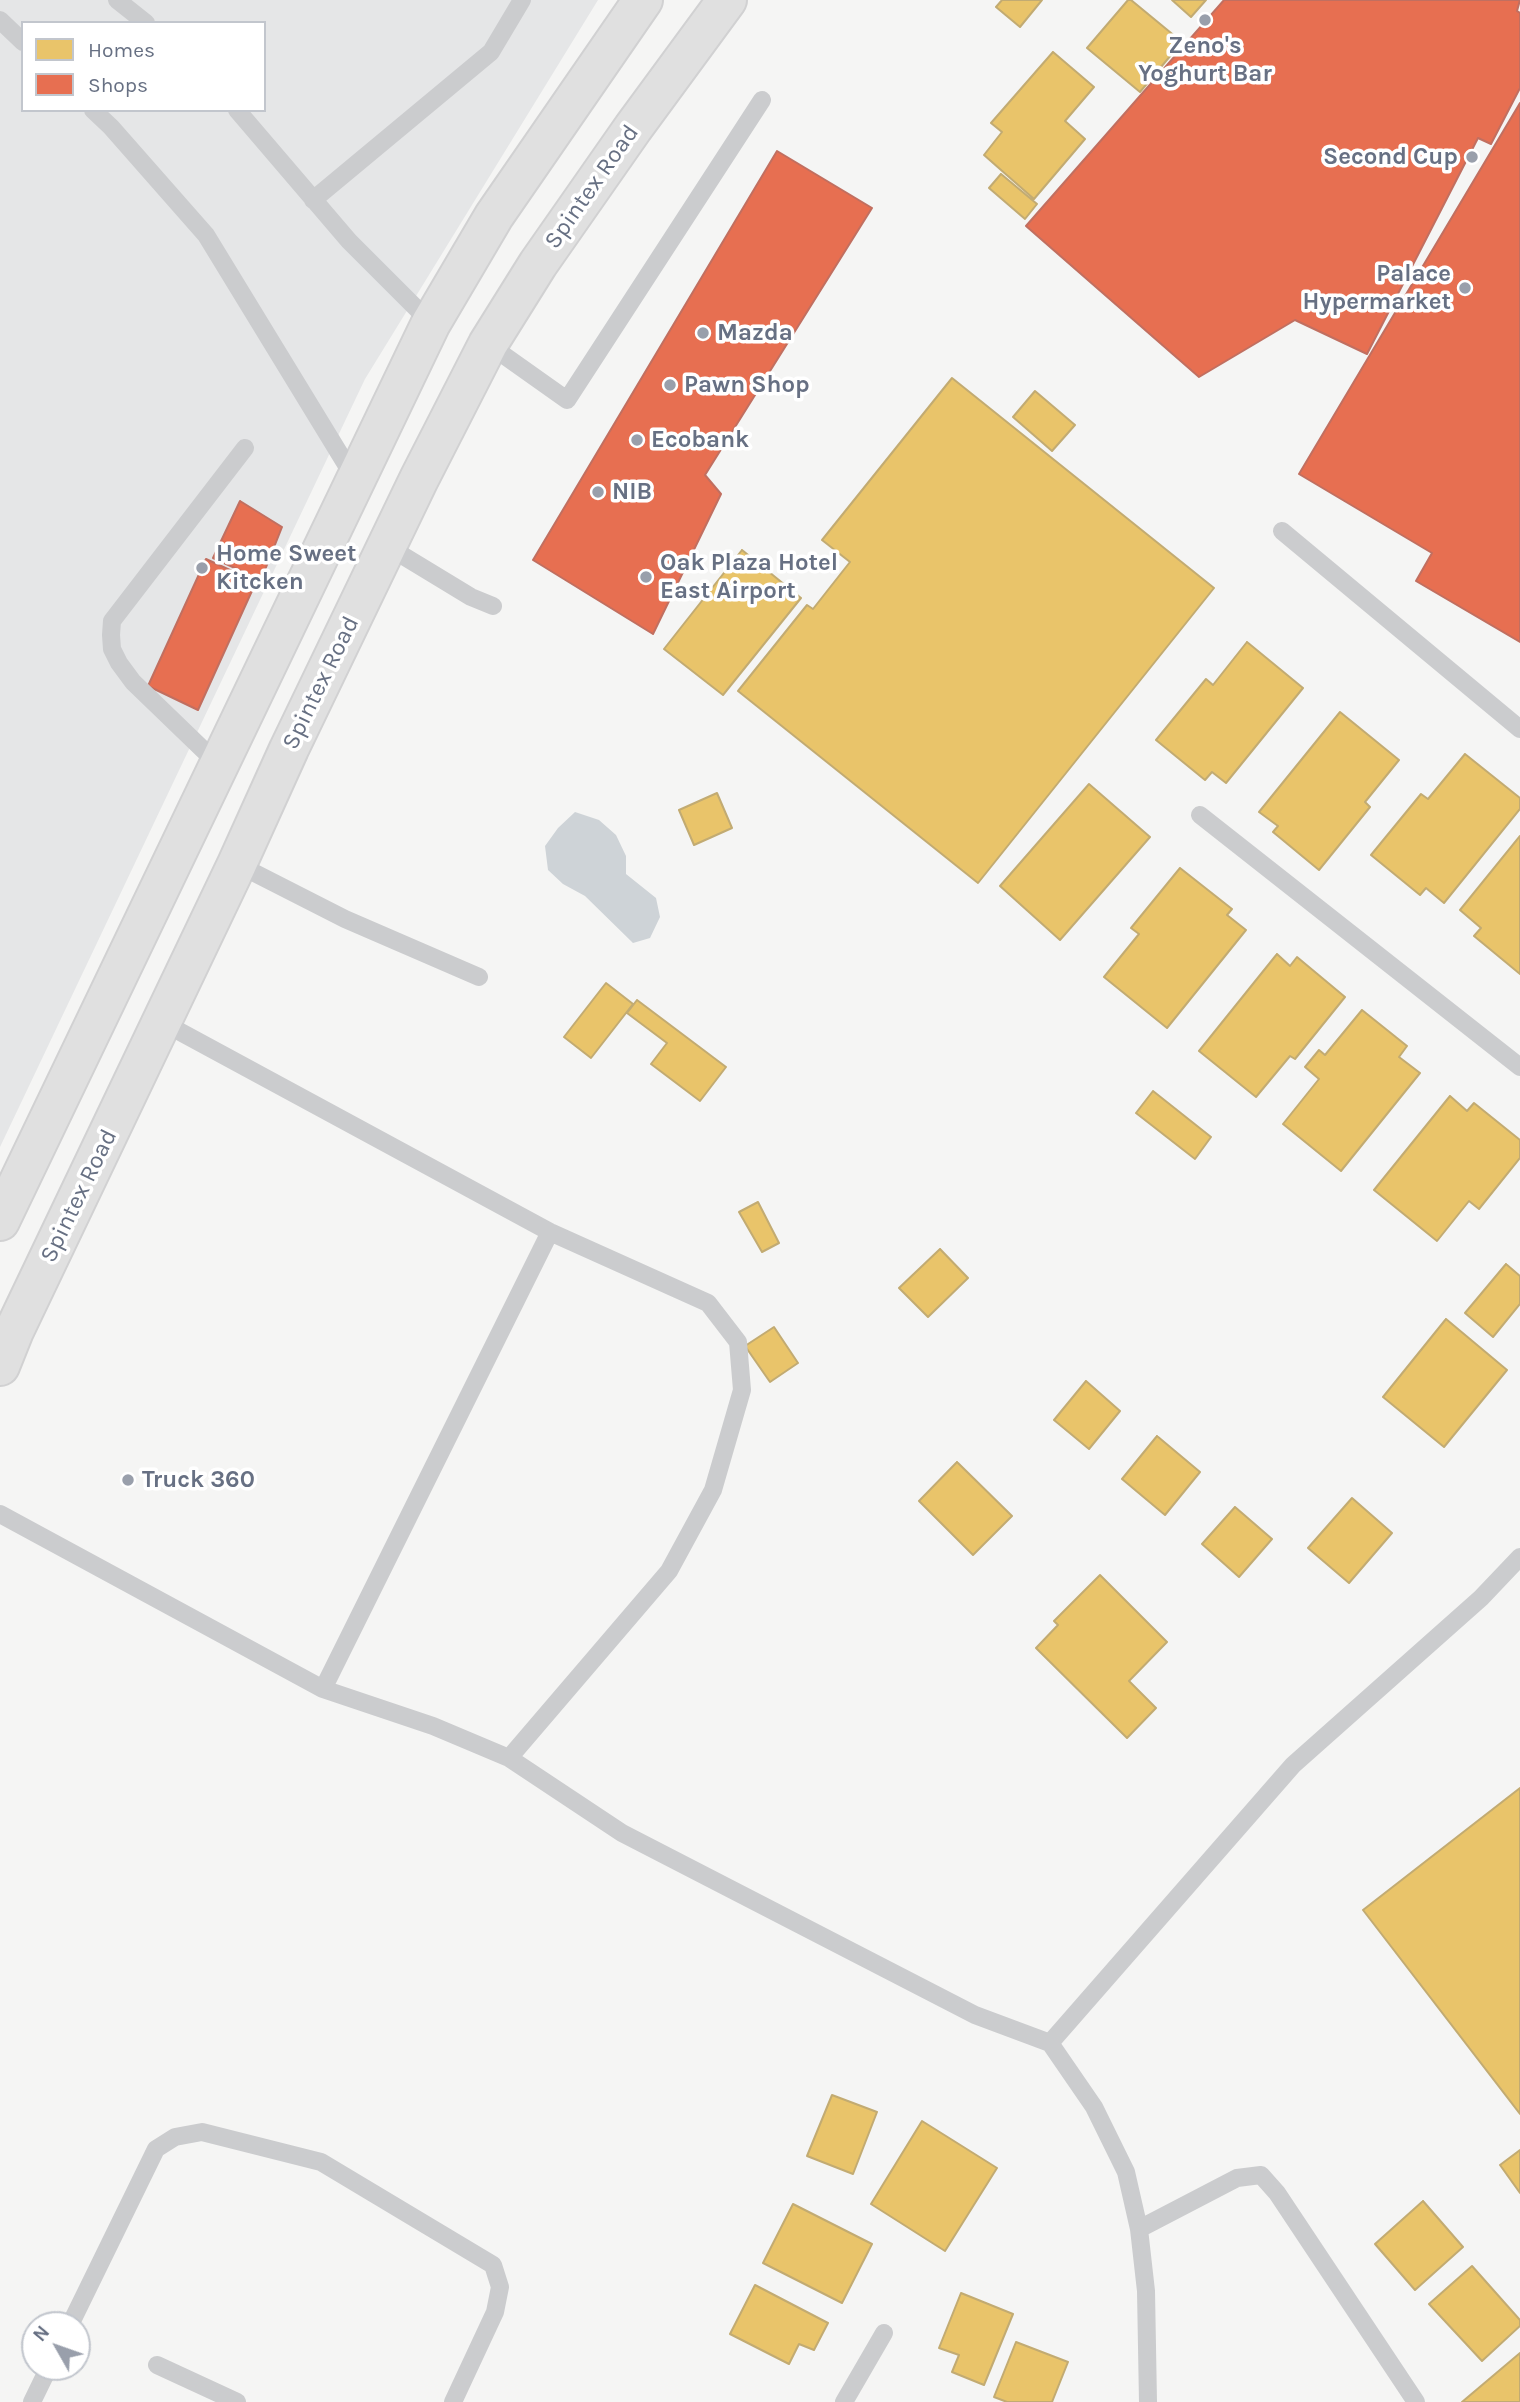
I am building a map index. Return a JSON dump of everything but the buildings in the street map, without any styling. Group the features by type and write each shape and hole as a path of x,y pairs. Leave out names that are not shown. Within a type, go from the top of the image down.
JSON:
{"main road":[{"path":"0,1221 431,323 494,216 643,0"},
{"name":"Spintex Road","path":"0,1366 14,1331 387,546 488,344 546,252 727,0"}],"lane":[{"path":"117,0 143,21"},
{"path":"313,200 491,52 522,0"},
{"path":"0,20 21,40"},
{"path":"488,344 568,400 762,100"},
{"path":"95,112 206,235 355,479"},
{"path":"239,112 349,241 431,323"},
{"path":"219,765 133,682 112,649 112,621 245,448"},
{"path":"1282,531 1520,729"},
{"path":"387,546 471,597 493,606"},
{"path":"1200,814 1520,1067"},
{"path":"237,864 345,919 480,977"},
{"path":"162,1022 550,1232 708,1303 738,1342 742,1390 713,1490 669,1571 509,1758"},
{"path":"323,1689 550,1232"},
{"path":"0,1514 323,1689 433,1726 509,1758 622,1833 975,2015 1050,2042 1094,2107 1126,2172 1139,2229 1146,2291 1148,2402"},
{"path":"1050,2042 1293,1765 1481,1598 1520,1558"},
{"path":"77,2311 156,2149 176,2137 202,2132 321,2162 493,2265 500,2287 495,2312 453,2402"},
{"path":"1139,2229 1237,2178 1261,2175 1277,2193 1416,2402"},
{"path":"844,2402 884,2333"},
{"path":"157,2365 237,2402"},
{"path":"32,2402 42,2381"}],"shaded area":[{"path":"0,0 598,0 365,379 0,1147"},
{"path":"575,812 599,820 616,835 626,856 626,874 656,898 660,917 650,938 633,943 585,896 563,884 548,870 545,846 558,828"}],"place":[{"name":"Zeno's Yoghurt Bar","path":"1205,20"},
{"name":"Second Cup","path":"1472,157"},
{"name":"Palace Hypermarket","path":"1465,288"},
{"name":"Mazda","path":"703,333"},
{"name":"Pawn Shop","path":"670,385"},
{"name":"Ecobank","path":"637,440"},
{"name":"NIB","path":"598,492"},
{"name":"Home Sweet Kitcken","path":"202,568"},
{"name":"Oak Plaza Hotel East Airport","path":"646,577"},
{"name":"Truck 360","path":"128,1480"}]}
